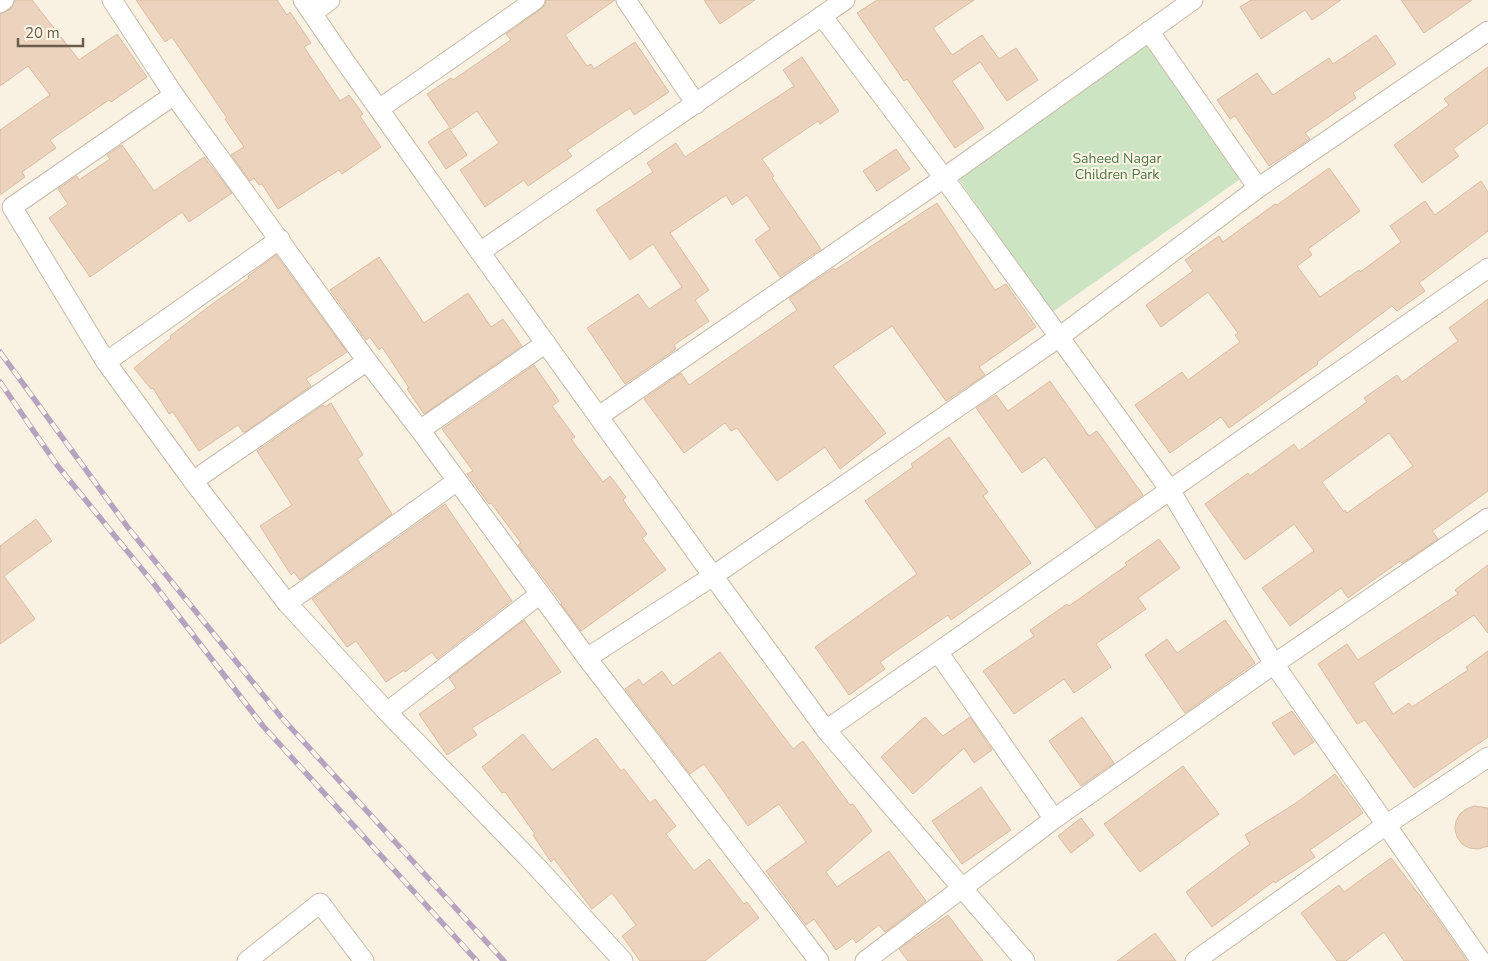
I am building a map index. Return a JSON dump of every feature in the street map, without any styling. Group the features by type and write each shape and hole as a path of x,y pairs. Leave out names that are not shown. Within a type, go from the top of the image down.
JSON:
{"street":[{"path":"0,3 4,0"},
{"path":"112,0 174,95 280,239 367,362 420,430 587,658 819,961"},
{"path":"330,0 308,6 480,252 713,576 826,730 1025,961"},
{"path":"379,109 534,0"},
{"path":"626,0 696,104"},
{"path":"480,252 845,0"},
{"path":"599,416 944,178 1193,0"},
{"path":"822,16 944,178 1058,338 1170,490 1274,664 1481,961"},
{"path":"1149,31 1258,188"},
{"path":"587,658 713,576 1058,338 1258,188 1488,31"},
{"path":"174,95 12,207 106,362 193,481 287,603 387,712 536,866 623,961"},
{"path":"106,362 280,239"},
{"path":"826,730 1488,268"},
{"path":"420,430 546,343"},
{"path":"193,481 367,362"},
{"path":"287,603 457,481"},
{"path":"865,961 885,955 963,888 1054,820 1274,664 1488,518"},
{"path":"387,712 540,594"},
{"path":"938,652 1054,820"},
{"path":"1196,961 1386,825 1488,757"},
{"path":"247,961 320,903 364,961"}],"green space":[{"name":"Saheed Nagar Children Park","path":"1152,39 1246,175 1051,313 958,178"}],"building":[{"path":"15,0 32,0 79,60 117,34 147,77 50,140 56,148 22,172 25,177 0,195 0,130 50,95 28,66 0,86 0,14 11,9"},
{"path":"136,0 277,0 287,15 290,12 311,43 304,47 340,101 349,95 363,114 360,116 381,147 342,174 339,170 278,209 262,184 259,185 254,178 250,181 231,155 244,147 225,119 227,118 172,37 165,42"},
{"path":"546,0 615,0 565,35 587,66 591,64 594,69 635,42 669,92 634,115 630,108 567,150 572,156 528,186 524,180 485,207 460,170 499,143 477,111 451,129 427,94 451,78 453,80 511,40 506,34 541,9 545,5"},
{"path":"704,0 755,0 720,24"},
{"path":"877,0 974,0 933,28 952,55 982,35 999,59 1016,48 1038,80 1007,101 980,62 952,81 984,128 955,148 907,79 904,81 857,13"},
{"path":"1251,0 1341,0 1312,20 1305,10 1261,39 1240,7"},
{"path":"1401,0 1472,0 1424,33"},
{"path":"1376,35 1396,64 1353,93 1356,98 1305,133 1310,139 1269,166 1235,116 1230,119 1217,100 1257,73 1273,95 1329,58 1333,64"},
{"path":"802,57 839,111 820,124 818,121 762,159 774,176 772,178 821,249 780,277 755,240 770,229 747,195 732,205 726,195 670,233 709,290 695,300 709,321 674,345 676,349 625,384 587,328 638,294 649,309 682,287 653,244 630,260 596,210 653,172 647,163 676,143 685,157 794,86 783,70"},
{"path":"1488,67 1488,123 1453,149 1459,156 1422,183 1394,145 1449,105 1444,99"},
{"path":"449,128 467,155 446,169 428,142"},
{"path":"122,145 154,191 204,157 232,193 189,222 182,212 90,277 49,218 68,204 58,189 77,176 79,180 110,159 107,155"},
{"path":"896,149 910,169 877,191 863,171"},
{"path":"1329,168 1360,211 1308,249 1312,255 1297,266 1320,297 1359,270 1360,272 1401,242 1390,226 1425,201 1435,215 1481,181 1488,192 1488,231 1419,283 1425,291 1397,311 1392,306 1317,362 1318,364 1229,428 1221,417 1170,453 1135,405 1182,372 1188,380 1240,342 1235,335 1238,333 1208,292 1161,327 1146,305 1193,271 1185,260 1219,236 1223,242"},
{"path":"937,203 995,290 1006,284 1036,327 979,367 985,375 946,401 892,326 833,366 886,433 840,469 825,447 777,481 737,428 731,431 725,423 684,453 644,399 681,373 689,385 797,310 789,298"},
{"path":"276,255 347,352 306,379 311,386 245,432 238,425 199,451 173,412 169,414 153,388 151,389 134,368 171,338 170,336 249,278 248,276"},
{"path":"379,257 424,323 468,293 491,327 503,319 522,346 424,414 382,347 379,350 370,337 366,340 330,290"},
{"path":"1488,299 1488,491 1432,531 1438,539 1402,563 1400,561 1348,598 1341,588 1290,626 1262,588 1314,551 1294,524 1245,560 1205,504 1248,473 1250,476 1294,444 1299,451 1367,402 1364,398 1397,375 1402,382 1458,341 1449,328","holes":["1389,433 1413,466 1347,513 1345,510 1344,512 1322,482"]},
{"path":"534,365 559,401 552,406 575,437 571,439 603,482 610,476 626,497 623,500 647,534 642,538 666,570 581,631 518,545 521,543 467,474 473,471 442,429"},
{"path":"1050,381 1089,436 1097,431 1143,495 1096,528 1045,457 1022,473 976,408 996,395 1008,411"},
{"path":"331,403 363,455 357,459 392,514 300,580 294,572 291,575 260,526 292,505 257,451 323,405 325,407"},
{"path":"949,437 988,492 983,496 1031,563 951,620 948,615 880,662 885,669 849,695 815,647 917,574 865,501 913,467 911,464"},
{"path":"445,504 512,601 437,659 432,652 405,672 404,670 386,682 356,641 347,647 312,599"},
{"path":"36,519 52,541 4,576 35,619 0,644 0,546"},
{"path":"1159,539 1180,568 1138,598 1146,609 1096,644 1111,667 1074,693 1064,679 1014,714 983,671 1034,636 1030,630 1067,604 1069,606 1127,565 1125,563"},
{"path":"1488,565 1488,633 1474,615 1373,683 1393,714 1409,703 1412,707 1468,670 1466,667 1488,651 1488,737 1414,788 1365,720 1357,724 1318,664 1347,644 1358,660 1458,594 1455,590"},
{"path":"524,620 561,672 472,728 477,735 447,755 419,714 456,688 449,678"},
{"path":"1225,620 1255,663 1185,713 1145,655 1167,639 1177,653"},
{"path":"720,652 793,749 803,741 850,805 853,804 872,831 826,872 837,887 889,851 926,901 885,932 879,925 856,943 853,938 836,950 814,919 806,925 766,871 806,842 779,804 748,826 704,764 690,774 625,689 639,679 643,685 662,671 673,686"},
{"path":"1292,711 1314,742 1294,755 1272,723"},
{"path":"925,717 943,736 970,717 992,750 974,763 964,748 913,794 881,757"},
{"path":"1082,717 1114,763 1081,786 1049,741"},
{"path":"523,734 552,770 596,738 621,771 624,769 650,803 655,799 676,826 666,834 694,871 709,859 744,904 747,902 759,918 705,961 640,961 622,936 636,925 612,893 592,909 554,859 551,862 533,835 535,834 505,792 502,793 482,767"},
{"path":"1183,766 1219,814 1140,872 1104,824"},
{"path":"1335,774 1363,813 1310,850 1315,857 1275,883 1274,881 1212,927 1186,892 1250,844 1245,835 1296,803"},
{"path":"981,787 1011,830 962,864 932,821"},
{"path":"1474,806 1488,808 1488,846 1478,849 1469,848 1462,844 1457,837 1455,829 1456,821 1460,814"},
{"path":"1081,818 1094,835 1071,853 1058,836"},
{"path":"1391,858 1467,961 1404,961 1384,932 1346,961 1337,961 1301,913 1339,885 1344,892"},
{"path":"948,915 983,961 908,961 899,949"},
{"path":"1155,933 1176,961 1117,961"}],"railway":[{"path":"0,352 129,529 281,717 504,961"},
{"path":"0,382 57,465 154,584 263,726 477,961"}]}
